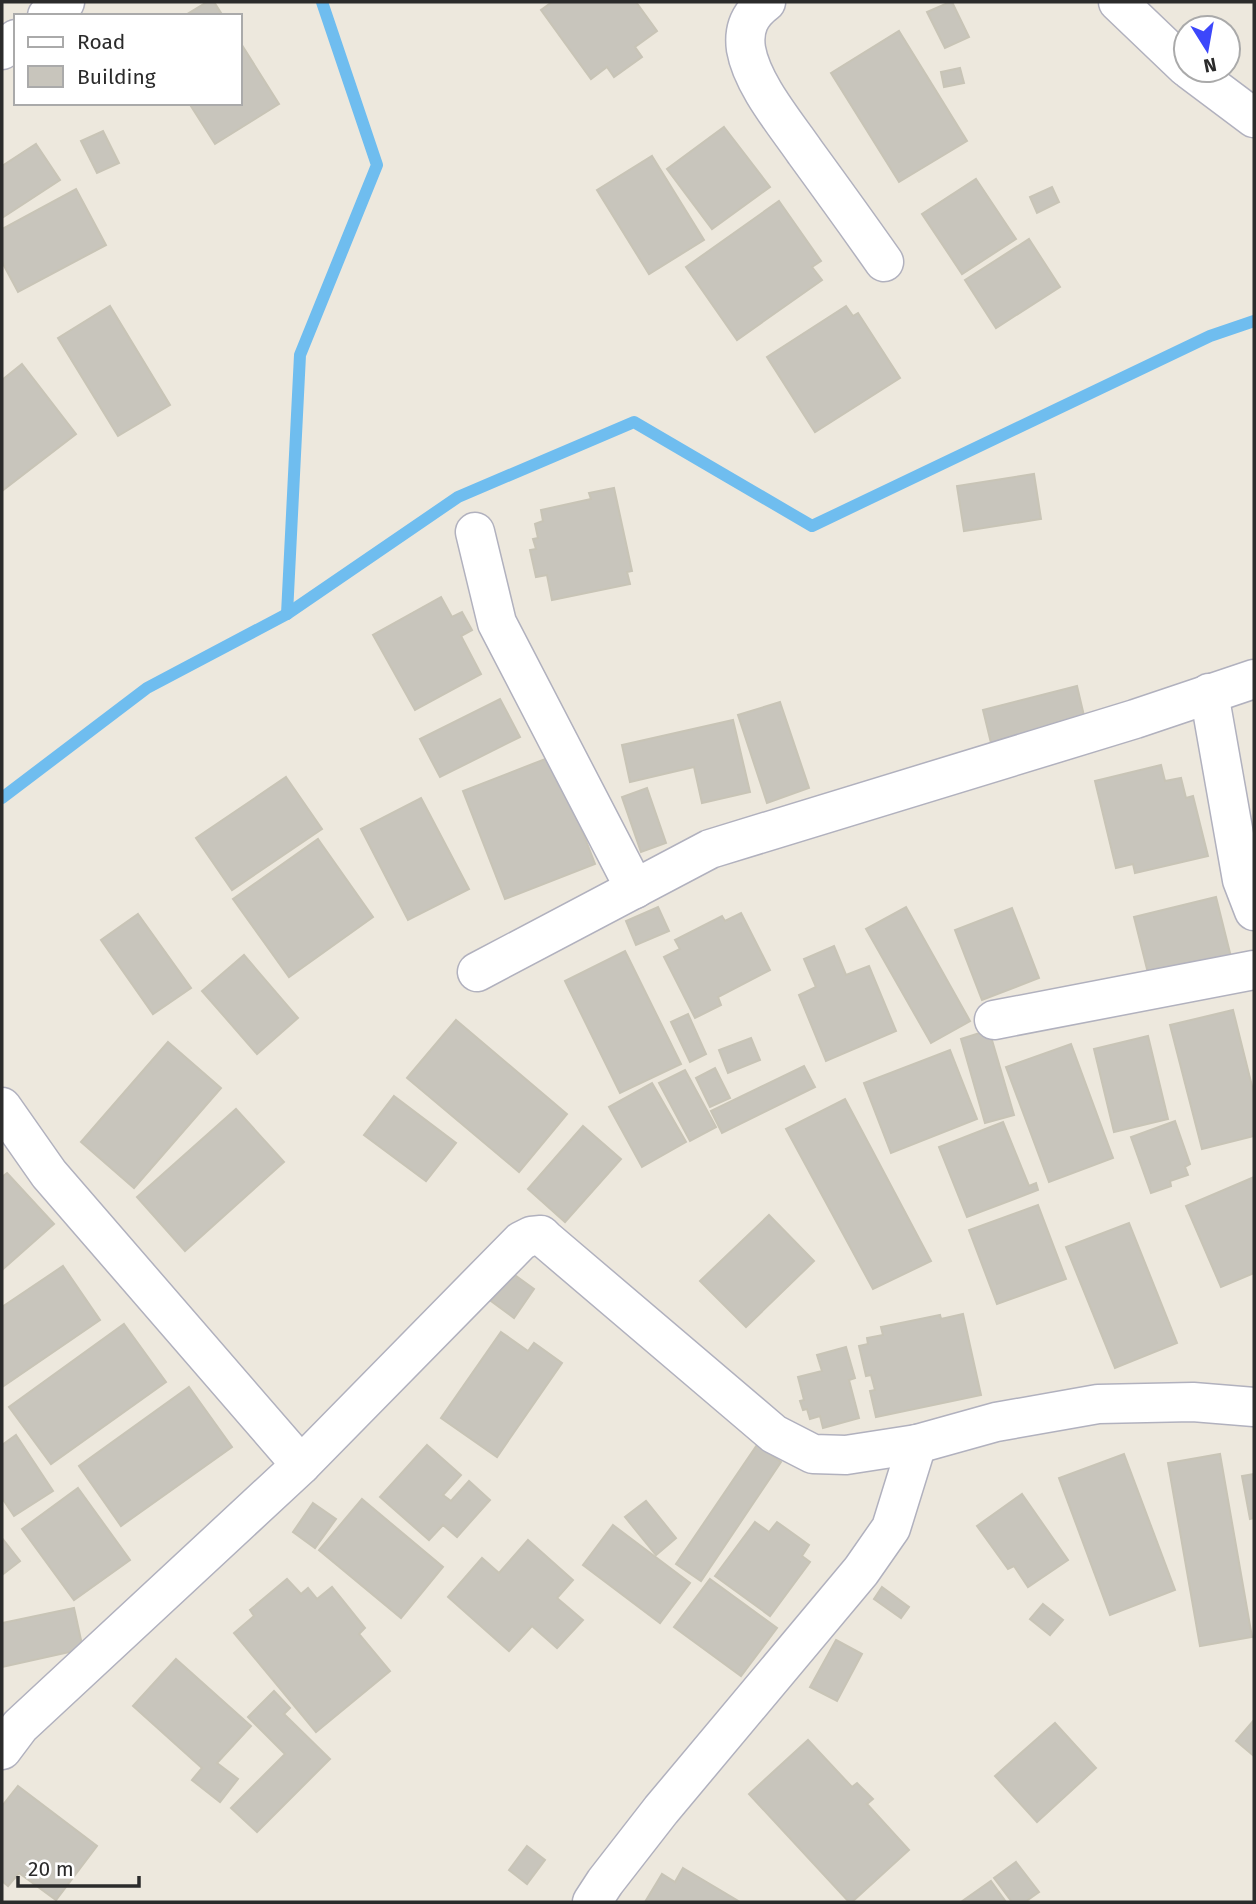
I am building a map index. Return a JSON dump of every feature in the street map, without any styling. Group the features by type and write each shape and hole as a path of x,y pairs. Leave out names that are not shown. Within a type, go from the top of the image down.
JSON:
{"street":[{"path":"50,14 65,2"},
{"path":"765,2 750,18 745,33 753,68 769,101 884,262"},
{"path":"1118,2 1172,53"},
{"path":"1209,84 1254,118"},
{"path":"475,532 497,623 635,889"},
{"path":"477,972 710,849 1135,719 1254,679"},
{"path":"1209,693 1242,880 1254,911"},
{"path":"994,1020 1254,970"},
{"path":"2,1107 50,1174 301,1465"},
{"path":"2,1750 20,1726 301,1465 521,1241 530,1236 541,1235 774,1434 813,1454 846,1455 916,1444 996,1422 1098,1404 1193,1402 1254,1408"},
{"path":"592,1902 661,1810 861,1571 891,1528 916,1444"}],"building":[{"path":"207,2 214,2 222,14 187,14"},
{"path":"552,2 636,2 657,31 635,47 642,57 614,77 607,67 591,79 541,10"},
{"path":"950,2 969,37 945,48 927,12"},
{"path":"899,31 967,141 899,182 831,73"},
{"path":"242,45 279,104 215,144 190,105 242,105"},
{"path":"960,68 964,83 944,87 941,72"},
{"path":"724,127 770,187 712,229 667,169"},
{"path":"103,131 119,163 97,173 81,141"},
{"path":"36,144 60,180 2,218 2,166"},
{"path":"652,156 704,240 649,274 597,190"},
{"path":"976,179 1016,239 962,274 922,214"},
{"path":"1052,187 1059,202 1037,213 1030,197"},
{"path":"76,189 106,245 18,292 2,262 2,229"},
{"path":"779,201 821,261 812,267 822,280 737,340 686,267"},
{"path":"1029,239 1060,287 996,328 965,280"},
{"path":"110,306 170,405 118,436 58,338"},
{"path":"846,306 853,316 858,313 900,378 815,432 767,357"},
{"path":"22,364 76,434 2,491 2,380"},
{"path":"1034,474 1041,519 964,531 957,486"},
{"path":"614,488 632,571 627,572 630,584 552,600 547,575 536,577 530,550 536,549 533,539 538,538 535,524 543,521 541,510 591,499 589,493"},
{"path":"441,597 452,617 462,612 472,630 461,636 481,674 415,710 373,635"},
{"path":"1077,686 1085,720 991,743 983,710"},
{"path":"500,699 520,737 440,777 420,739"},
{"path":"780,702 809,788 767,803 738,715"},
{"path":"733,720 750,792 702,803 694,767 630,782 622,745"},
{"path":"553,756 595,864 505,899 463,791"},
{"path":"1161,765 1165,781 1181,778 1186,798 1193,796 1208,856 1135,873 1133,864 1116,868 1095,781"},
{"path":"286,777 322,829 232,890 196,838"},
{"path":"647,788 666,843 641,852 622,797"},
{"path":"421,798 469,889 408,920 361,829"},
{"path":"318,839 373,917 289,977 233,899"},
{"path":"1216,897 1231,957 1149,977 1134,917"},
{"path":"658,907 669,931 636,945 626,921"},
{"path":"906,907 970,1021 931,1043 866,929"},
{"path":"1012,908 1039,978 982,1000 955,930"},
{"path":"741,913 770,970 718,997 721,1005 695,1018 664,957 680,949 675,940 722,916 725,921"},
{"path":"138,914 191,988 153,1014 101,940"},
{"path":"834,946 846,975 869,966 896,1031 826,1061 799,995 816,987 804,959"},
{"path":"625,951 681,1064 620,1093 565,981"},
{"path":"244,955 298,1018 257,1054 202,991"},
{"path":"1233,1010 1254,1094 1254,1136 1202,1149 1170,1025"},
{"path":"688,1014 706,1054 690,1062 671,1022"},
{"path":"456,1020 567,1114 519,1172 407,1078"},
{"path":"989,1030 1014,1115 985,1123 961,1039"},
{"path":"1148,1036 1168,1119 1114,1132 1094,1049"},
{"path":"751,1038 760,1060 728,1073 719,1050"},
{"path":"168,1042 221,1088 134,1188 81,1142"},
{"path":"1071,1044 1113,1158 1049,1182 1006,1067"},
{"path":"950,1050 977,1119 891,1153 864,1083"},
{"path":"804,1066 815,1087 722,1133 711,1111"},
{"path":"715,1068 730,1098 710,1107 696,1078"},
{"path":"685,1070 716,1127 690,1141 659,1083"},
{"path":"652,1083 686,1142 642,1167 609,1107"},
{"path":"394,1096 456,1143 426,1181 364,1135"},
{"path":"845,1099 931,1261 873,1289 786,1129"},
{"path":"236,1109 284,1162 185,1251 137,1197"},
{"path":"1175,1121 1190,1164 1185,1167 1188,1175 1170,1181 1171,1186 1151,1193 1131,1137"},
{"path":"1003,1122 1029,1186 1036,1183 1038,1190 967,1217 939,1147"},
{"path":"583,1126 621,1159 565,1222 528,1189"},
{"path":"7,1173 54,1224 2,1270 2,1177"},
{"path":"1254,1177 1254,1273 1221,1287 1186,1206"},
{"path":"1038,1205 1066,1279 997,1304 969,1230"},
{"path":"769,1215 814,1261 746,1327 700,1281"},
{"path":"1129,1223 1177,1343 1115,1368 1066,1247"},
{"path":"63,1266 100,1320 2,1387 2,1307"},
{"path":"512,1273 534,1289 514,1318 491,1301"},
{"path":"963,1314 981,1395 876,1417 870,1391 875,1390 871,1375 866,1376 859,1346 868,1344 867,1338 883,1335 881,1327 940,1315 941,1319"},
{"path":"124,1324 166,1382 51,1464 9,1407"},
{"path":"501,1332 528,1351 534,1343 562,1363 497,1457 441,1418"},
{"path":"846,1347 855,1378 849,1380 859,1418 823,1428 820,1416 810,1419 807,1409 803,1410 800,1401 804,1400 798,1377 822,1371 817,1355"},
{"path":"189,1387 232,1447 121,1526 79,1466"},
{"path":"16,1435 53,1491 14,1516 2,1498 2,1445"},
{"path":"427,1445 461,1475 443,1495 451,1501 469,1481 490,1500 457,1537 443,1525 429,1540 380,1497"},
{"path":"757,1445 781,1462 701,1581 676,1564"},
{"path":"1124,1454 1175,1590 1110,1615 1059,1478"},
{"path":"1220,1454 1252,1637 1200,1646 1168,1463"},
{"path":"1254,1474 1254,1518 1250,1519 1242,1476"},
{"path":"78,1488 130,1560 74,1600 22,1529"},
{"path":"1022,1494 1068,1560 1028,1587 1014,1566 1008,1569 977,1526"},
{"path":"362,1499 443,1567 401,1618 319,1550"},
{"path":"646,1501 676,1538 656,1555 625,1517"},
{"path":"313,1503 336,1519 315,1548 293,1532"},
{"path":"755,1522 769,1532 777,1522 809,1545 802,1556 810,1562 770,1616 715,1576"},
{"path":"613,1525 690,1583 660,1623 583,1565"},
{"path":"2,1538 20,1561 2,1575"},
{"path":"528,1540 573,1580 557,1598 583,1620 557,1648 532,1626 509,1651 448,1597 482,1558 499,1573"},
{"path":"287,1579 301,1594 308,1588 317,1599 332,1587 365,1628 359,1634 390,1671 316,1732 234,1633 254,1616 250,1610"},
{"path":"710,1579 777,1628 741,1676 674,1627"},
{"path":"882,1587 909,1607 901,1618 874,1599"},
{"path":"1043,1604 1063,1620 1050,1635 1030,1619"},
{"path":"74,1608 83,1649 2,1667 2,1623"},
{"path":"836,1640 862,1654 837,1701 810,1687"},
{"path":"176,1659 251,1726 217,1763 238,1779 220,1802 192,1780 202,1768 133,1706"},
{"path":"274,1691 290,1708 284,1714 330,1759 257,1832 231,1808 285,1754 248,1717"},
{"path":"1254,1720 1254,1756 1236,1741"},
{"path":"1055,1723 1096,1768 1037,1822 995,1776"},
{"path":"808,1740 852,1787 857,1783 873,1799 867,1804 909,1850 852,1902 849,1902 749,1794"},
{"path":"18,1786 97,1846 56,1900 19,1873 8,1886 2,1881 2,1806"},
{"path":"527,1846 545,1860 527,1884 509,1870"},
{"path":"1016,1862 1039,1892 1025,1902 1012,1902 994,1878"},
{"path":"683,1868 740,1902 645,1902 662,1874 675,1882"},
{"path":"991,1881 1006,1902 961,1902"}],"waterway":[{"path":"287,614 300,355 377,165 322,2"},
{"path":"2,798 147,688 287,614 458,497 634,422 812,526 1210,336 1254,321"}]}
